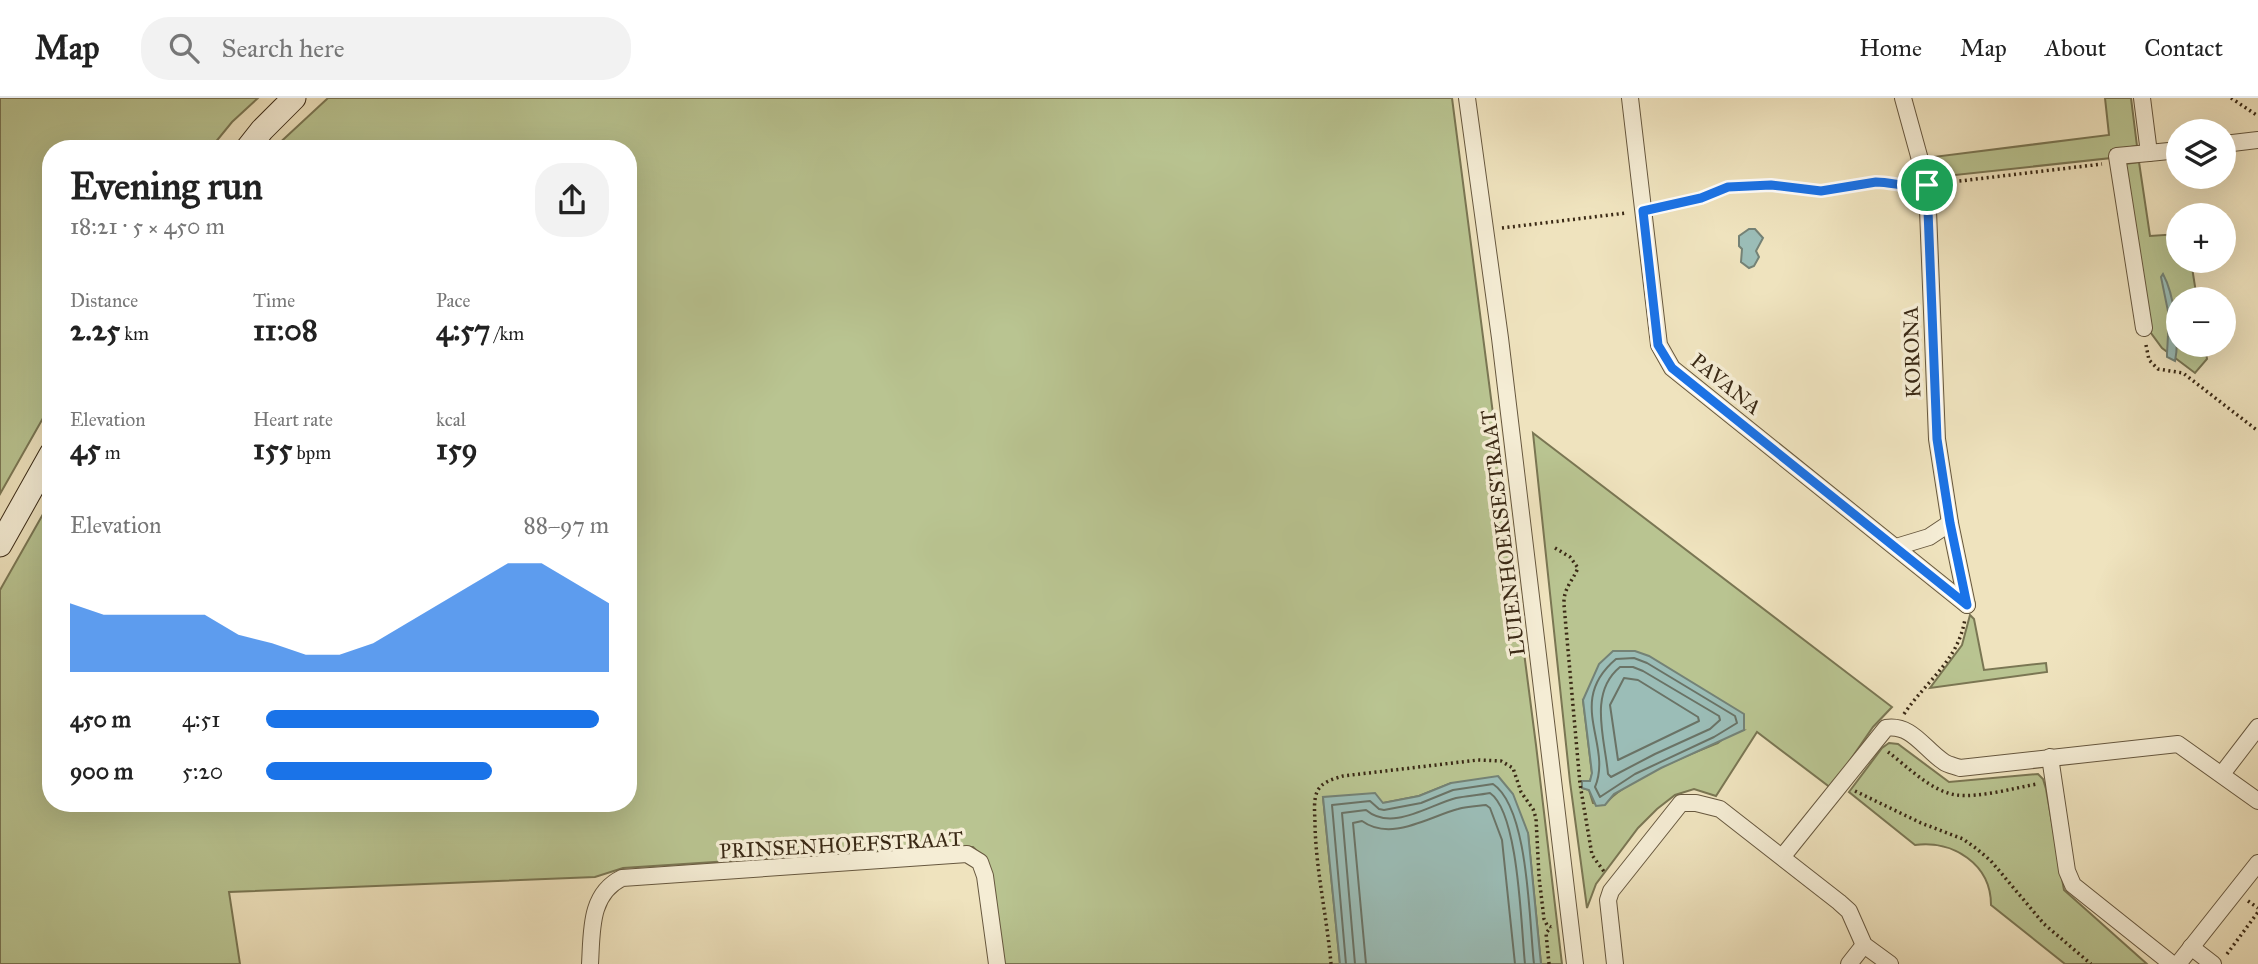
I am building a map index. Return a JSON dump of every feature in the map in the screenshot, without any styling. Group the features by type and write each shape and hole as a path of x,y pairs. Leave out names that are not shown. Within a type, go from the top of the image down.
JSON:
{"main road":[{"path":"254,140 294,98"},
{"path":"0,545 42,470"}],"street":[{"name":"LUIENHOEKSESTRAAT","path":"1467,98 1502,352 1575,964"},
{"name":"PAVANA","path":"1630,98 1658,345 1672,368 1967,605"},
{"name":"KORONA","path":"1903,98 1927,185 1936,427 1950,523 1967,605"},
{"path":"2142,98 2148,153"},
{"path":"2236,143 2258,140"},
{"path":"2144,328 2117,156 2166,151"},
{"path":"1896,547 1930,537 1950,523"},
{"path":"1783,856 1886,729 1896,727 1913,734 1945,763 1960,768 2178,744 2258,801"},
{"path":"2222,774 2258,727"},
{"path":"2050,757 2067,871 2073,886 2172,964"},
{"path":"1615,964 1608,901 1611,891 1681,803 1696,803 1720,809 1783,856 1849,911 1864,945 1890,964"},
{"name":"PRINSENHOEFSTRAAT","path":"590,964 593,915 604,890 622,878 967,854 980,862 985,876 997,964"},
{"path":"2178,964 2258,863"},
{"path":"1849,964 1864,945"},
{"path":"2191,947 2213,964"}],"path":[{"path":"2231,98 2258,116"},
{"path":"1511,227 1643,211 1701,198 1728,187 1771,185 1821,191 1876,182 1917,187 2118,162"},
{"path":"2144,328 2148,360 2158,369 2183,373 2258,430"},
{"path":"1555,548 1570,557 1578,568 1564,596 1580,784 1592,855 1615,885"},
{"path":"1896,727 1907,709 1954,654 1962,638 1967,605"},
{"path":"1331,964 1316,851 1317,791 1330,780 1343,776 1492,759 1502,761 1513,768 1521,792 1536,818 1544,919 1546,925 1551,927 1546,933 1549,964"},
{"path":"1843,781 1854,791 1921,823 1963,839 1977,849 2044,924 2091,964"},
{"path":"2219,964 2258,912"}],"green space":[{"path":"0,98 258,98 217,140 42,140 42,420 0,494"},
{"path":"328,98 1452,98 1562,964 1541,964 1528,833 1451,783 1419,796 1383,803 1323,797 1340,964 1002,964 986,860 973,847 942,847 623,868 595,877 229,892 240,964 0,964 0,590 42,516 42,812 637,812 637,140 283,140"},
{"path":"2105,98 2131,98 2137,146 2111,150 2111,158 1937,177 1933,157 2109,135"},
{"path":"2139,162 2150,236 2166,235 2166,273 2193,273 2195,287 2166,287 2166,351 2151,333 2125,164"},
{"path":"2174,357 2207,357 2195,373"},
{"path":"1533,433 1892,707 1873,727 1831,788 1757,732 1716,796 1694,789 1675,795 1638,828 1596,884 1587,908 1570,782","holes":["1583,700 1743,730 1642,777 1605,804 1593,803 1589,790 1582,788 1582,782 1590,781 1592,774"]},
{"path":"1970,615 1974,619 1984,670 2046,663 2047,672 1930,688 1962,645"},
{"path":"1889,743 1898,744 1949,782 2038,774 2046,789 2064,890 2147,964 2065,964 1991,905 1984,878 1967,858 1943,846 1915,845 1849,792 1882,748"}],"water":[{"path":"1749,229 1755,229 1763,238 1756,251 1759,257 1754,266 1749,268 1741,262 1739,236"},
{"path":"2163,274 2168,287 2166,287 2166,301 2161,277"},
{"path":"1613,651 1635,651 1649,656 1744,714 1744,730 1661,768 1614,794 1605,805 1596,806 1589,790 1582,788 1582,781 1590,781 1592,773 1583,700 1599,664"},
{"path":"1498,776 1513,794 1528,833 1541,964 1340,964 1323,797 1375,793 1383,803 1419,796 1451,783"}],"route":[{"path":"1876,182 1917,187 1927,185 1937,439 1950,523 1967,605 1672,368 1658,345 1643,211 1701,198 1728,187 1771,185 1821,191 1876,182"}]}
